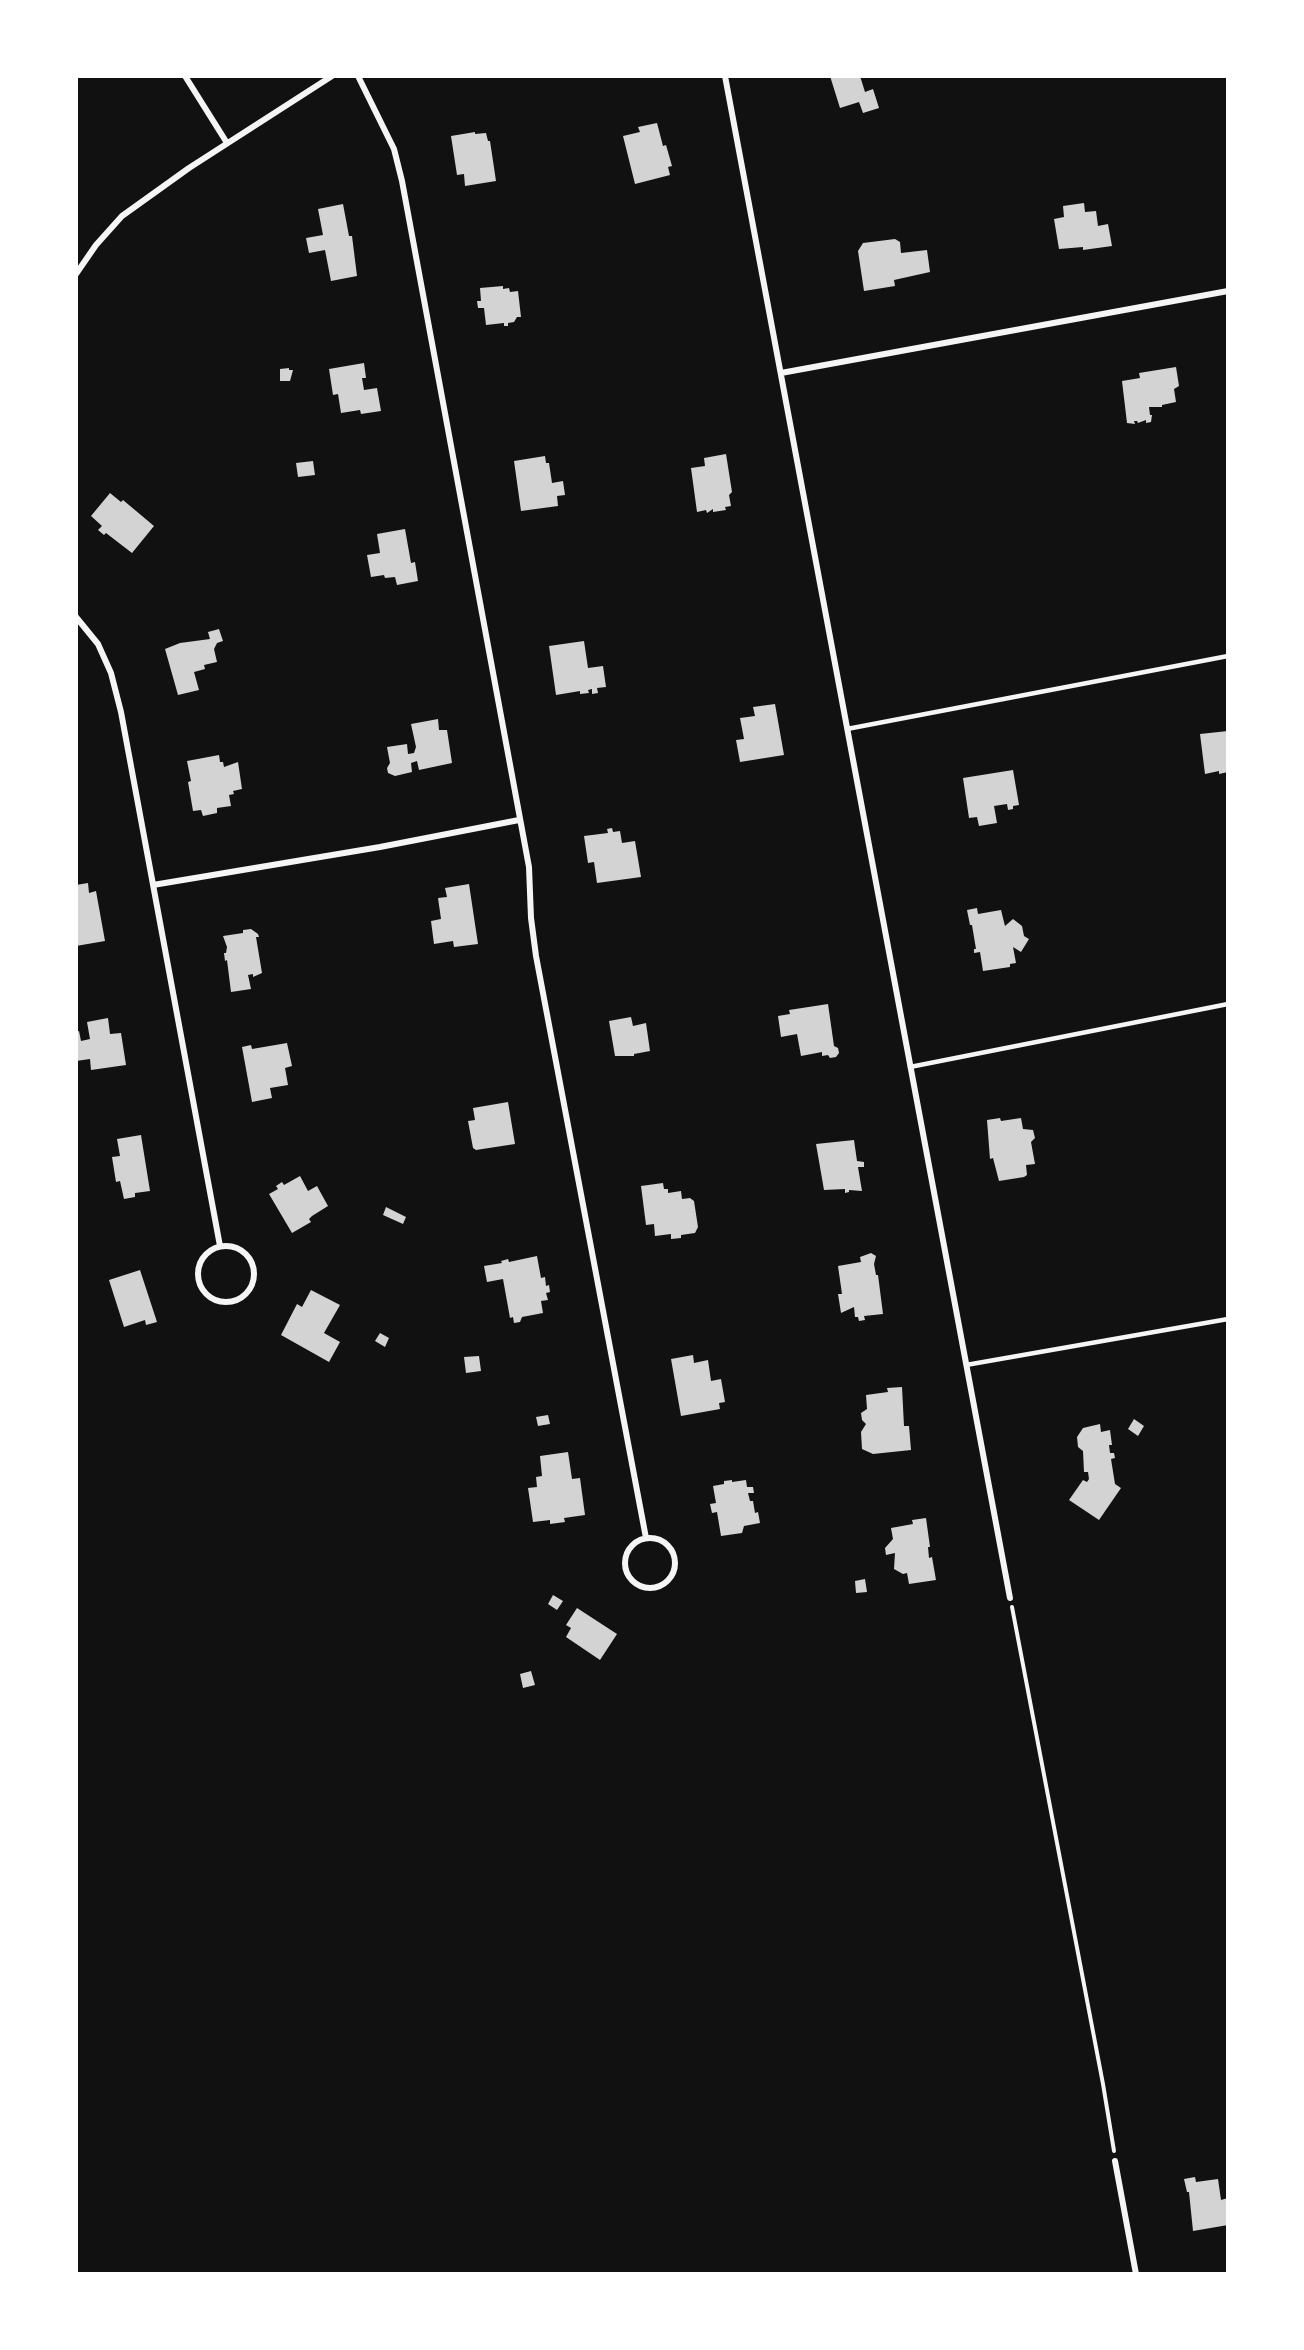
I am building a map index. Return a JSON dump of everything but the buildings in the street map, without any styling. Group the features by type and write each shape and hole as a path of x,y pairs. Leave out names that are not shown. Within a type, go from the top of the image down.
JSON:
{"street":[{"path":"185,76 227,143"},
{"path":"76,274 96,245 122,216 227,143 332,76"},
{"path":"358,76 394,149 402,181 529,867 531,918 536,956 646,1538"},
{"path":"725,76 1010,1598"},
{"path":"781,373 1227,291"},
{"path":"76,617 98,644 111,673 121,712 220,1246"},
{"path":"153,885 380,847 519,820"},
{"path":"220,1246 239,1249 252,1263 253,1283 248,1292 232,1302 214,1300 207,1295 198,1280 200,1263 212,1250 220,1246"},
{"path":"646,1538 661,1540 673,1551 675,1559 673,1574 668,1581 654,1587 645,1587 630,1578 625,1563 631,1546 646,1538"},
{"path":"1115,2161 1136,2274"}],"lane":[{"path":"847,729 1227,656"},
{"path":"910,1067 1227,1004"},
{"path":"966,1365 1227,1319"}],"path":[{"path":"1010,1598 1101,2072 1115,2161"}]}
